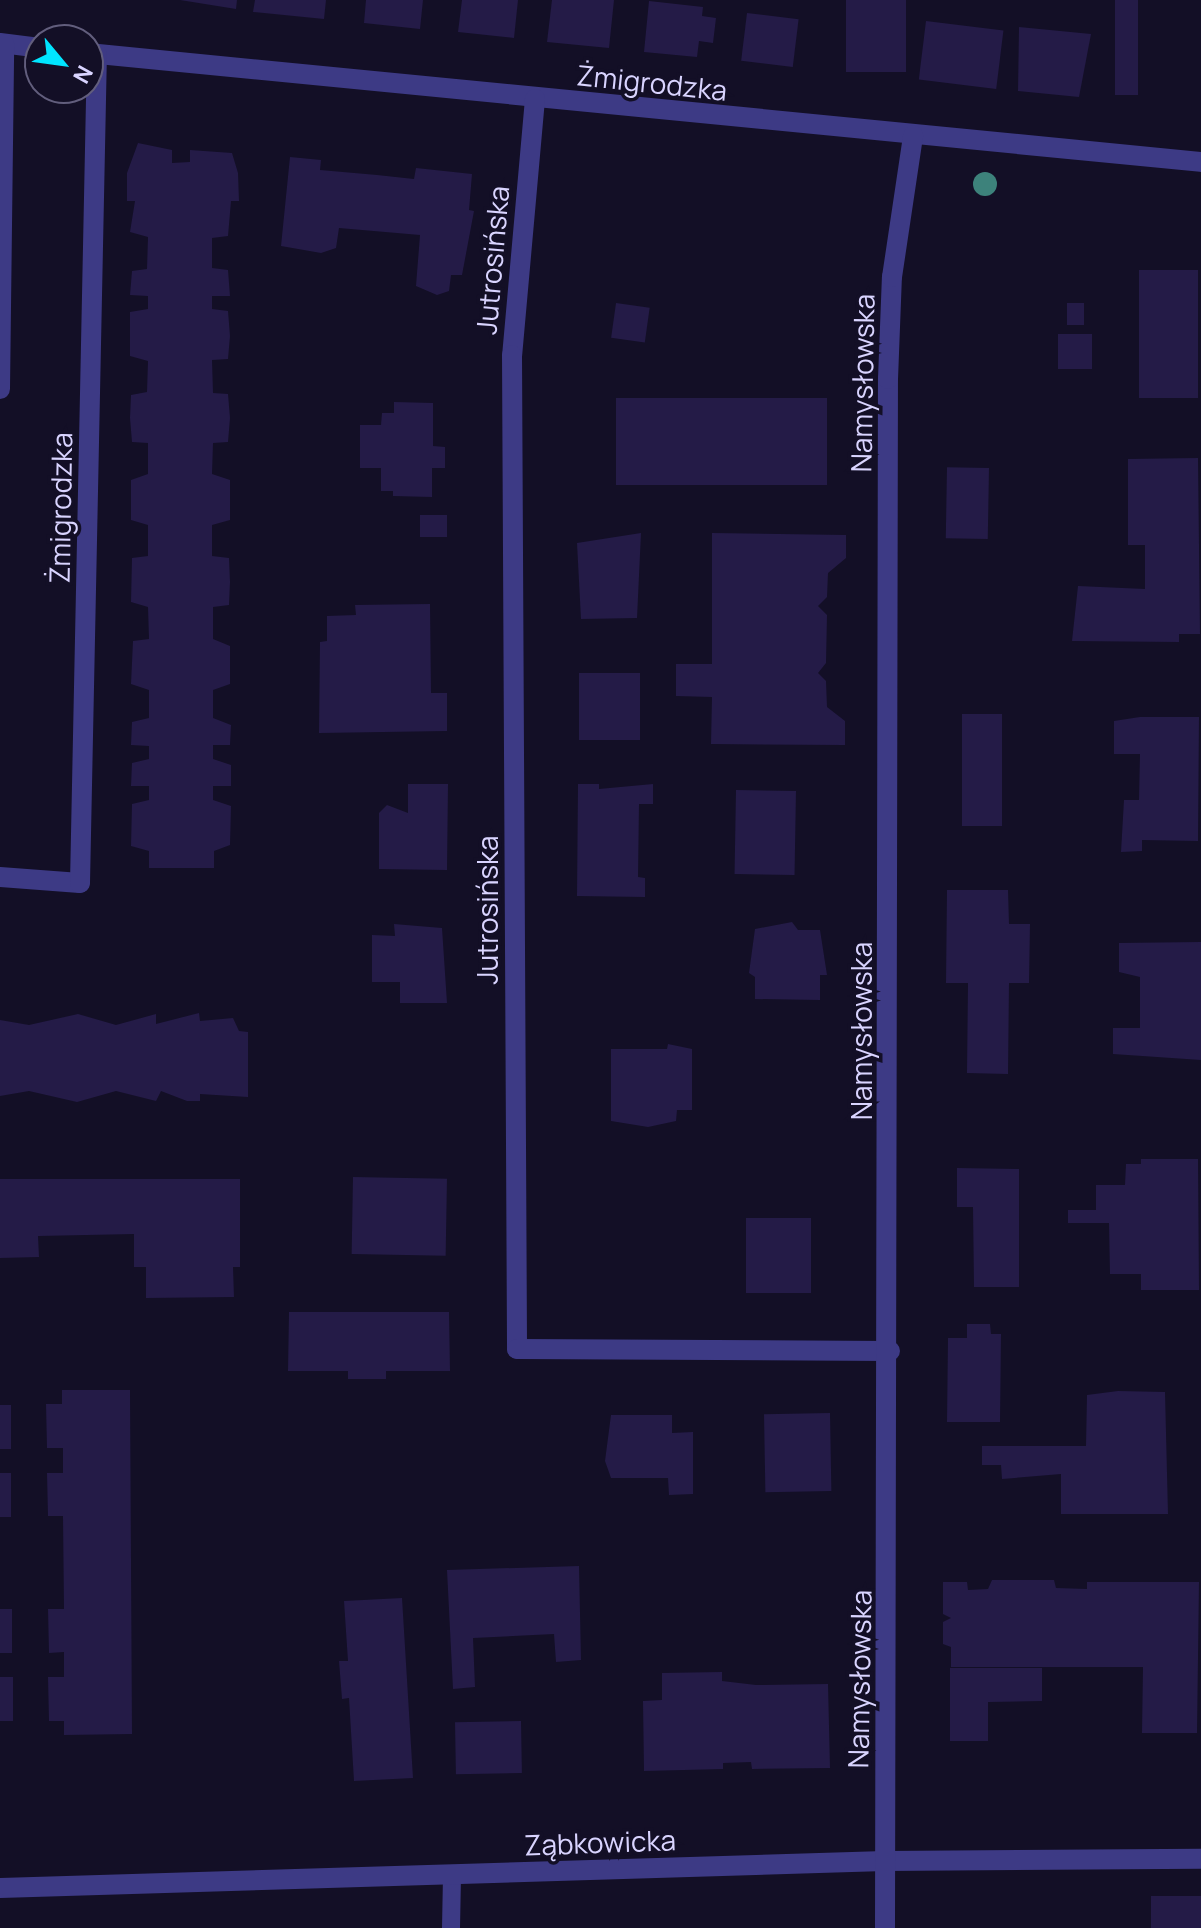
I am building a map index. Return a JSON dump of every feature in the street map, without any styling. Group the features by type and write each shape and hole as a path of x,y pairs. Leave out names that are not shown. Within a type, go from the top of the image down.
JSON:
{"street":[{"path":"0,389 2,44 24,46"},
{"name":"Żmigrodzka","path":"104,54 535,99 1201,162"},
{"name":"Jutrosińska","path":"535,99 512,355 517,1349 890,1351"},
{"name":"Żmigrodzka","path":"0,877 80,883 91,104"},
{"name":"Namysłowska","path":"885,1928 890,1351 888,379 892,277 913,136"},
{"name":"Ząbkowicka","path":"0,1888 885,1861 1201,1859"}],"lane":[{"path":"451,1928 452,1875"}],"building":[{"path":"180,0 237,0 236,9"},
{"path":"255,0 326,0 324,19 253,12"},
{"path":"366,0 423,0 420,29 364,23"},
{"path":"462,0 518,0 514,38 458,32"},
{"path":"552,0 614,0 609,48 547,42"},
{"path":"846,0 906,0 906,72 846,72"},
{"path":"1115,0 1138,0 1138,95 1115,95"},
{"path":"649,1 703,7 702,16 716,18 713,43 699,41 697,57 644,52"},
{"path":"747,13 799,19 793,67 741,61"},
{"path":"926,21 1003,31 996,89 919,80"},
{"path":"1019,27 1091,34 1079,97 1018,91"},
{"path":"138,143 172,150 172,163 190,162 190,150 232,153 238,173 239,201 231,201 228,236 212,238 212,268 228,270 230,296 212,296 212,309 228,311 230,336 228,359 212,360 213,393 228,394 230,418 228,442 213,443 212,474 230,480 230,520 212,525 212,556 229,558 229,605 213,607 213,639 230,646 230,684 213,690 213,718 231,725 230,745 213,745 213,759 231,765 231,786 213,786 213,800 231,806 230,845 214,851 214,868 149,868 149,851 131,846 132,804 149,800 149,786 131,786 132,763 149,759 149,746 131,745 132,722 149,718 149,690 131,684 133,641 149,639 148,607 131,602 132,558 148,556 148,525 131,520 131,480 148,474 148,443 132,442 130,418 131,395 147,392 148,361 130,356 130,312 148,309 148,296 130,295 132,271 147,269 148,237 130,232 135,201 127,201 127,173"},
{"path":"290,157 321,160 320,170 414,179 416,168 472,174 469,210 474,211 462,275 451,275 449,291 437,295 416,286 420,235 339,228 336,248 321,253 281,246"},
{"path":"1139,270 1198,270 1198,398 1139,398"},
{"path":"616,303 650,308 645,342 611,338"},
{"path":"1067,303 1084,303 1084,325 1067,325"},
{"path":"1058,334 1092,334 1092,369 1058,369"},
{"path":"616,398 827,398 827,485 616,485"},
{"path":"394,402 433,403 433,446 445,447 445,468 432,468 432,497 393,496 393,491 381,491 381,468 360,468 360,425 381,425 382,413 394,413"},
{"path":"1198,458 1200,634 1179,634 1179,642 1072,641 1078,586 1145,589 1145,545 1128,545 1128,459"},
{"path":"947,467 989,468 988,539 946,538"},
{"path":"420,515 447,515 447,537 420,537"},
{"path":"641,533 637,618 581,619 577,543"},
{"path":"712,533 846,535 846,558 828,573 827,597 818,606 827,615 826,663 818,673 826,681 827,707 845,721 845,745 711,744 712,697 676,696 676,664 712,664"},
{"path":"430,604 431,693 447,693 447,731 319,733 320,642 327,641 327,616 356,615 355,605"},
{"path":"579,673 640,673 640,740 579,740"},
{"path":"962,714 1002,714 1002,826 962,826"},
{"path":"1140,717 1199,717 1198,841 1142,840 1142,851 1121,852 1124,800 1139,800 1140,754 1114,754 1114,721"},
{"path":"408,784 448,784 447,870 379,869 379,813 387,805 408,813"},
{"path":"578,784 599,784 599,789 653,784 653,804 639,804 638,877 645,878 645,897 577,896"},
{"path":"736,790 796,791 795,875 735,874"},
{"path":"947,890 1008,890 1009,924 1030,924 1029,983 1009,983 1008,1074 967,1073 968,983 946,983"},
{"path":"792,922 798,930 820,930 827,975 820,975 820,1000 755,999 755,977 749,973 755,929"},
{"path":"394,924 442,928 447,1003 400,1003 400,982 372,982 372,935 395,936"},
{"path":"1201,942 1201,1060 1113,1054 1113,1028 1140,1028 1140,977 1119,972 1119,943"},
{"path":"199,1013 200,1021 233,1018 239,1031 248,1032 248,1097 200,1094 200,1101 187,1101 161,1091 156,1101 116,1091 77,1102 29,1091 0,1096 0,1020 29,1025 78,1014 116,1025 156,1014 156,1024"},
{"path":"668,1044 692,1049 692,1110 677,1110 676,1121 648,1127 611,1121 611,1049 667,1049"},
{"path":"1141,1159 1198,1159 1199,1290 1141,1290 1141,1274 1110,1274 1109,1223 1068,1223 1068,1210 1096,1210 1096,1185 1125,1185 1126,1164 1141,1164"},
{"path":"957,1168 1019,1169 1019,1287 974,1287 973,1207 957,1207"},
{"path":"353,1177 447,1179 446,1256 352,1254"},
{"path":"0,1179 240,1179 240,1267 233,1267 234,1297 146,1298 146,1267 134,1267 134,1234 38,1236 39,1257 0,1258"},
{"path":"746,1218 811,1218 811,1293 746,1293"},
{"path":"289,1312 449,1312 450,1371 386,1371 386,1379 348,1379 348,1371 288,1371"},
{"path":"967,1324 990,1324 991,1334 1001,1334 1000,1422 947,1422 948,1338 967,1338"},
{"path":"62,1390 130,1390 132,1734 64,1735 64,1721 49,1721 48,1677 64,1677 64,1652 49,1653 48,1609 64,1609 63,1516 48,1516 47,1473 63,1473 63,1448 47,1448 46,1404 62,1404"},
{"path":"1118,1391 1165,1392 1168,1514 1061,1514 1061,1474 1002,1479 1001,1465 982,1465 982,1446 1086,1446 1087,1395"},
{"path":"0,1405 11,1405 11,1449 0,1449"},
{"path":"830,1413 831,1491 765,1492 764,1414"},
{"path":"611,1415 672,1415 672,1433 693,1432 693,1494 669,1495 668,1478 611,1478 605,1461"},
{"path":"0,1473 11,1473 11,1517 0,1517"},
{"path":"579,1566 581,1660 556,1662 554,1634 473,1638 475,1687 453,1689 447,1570"},
{"path":"992,1580 1054,1580 1056,1588 1087,1589 1087,1582 1199,1582 1197,1733 1142,1733 1143,1667 951,1667 951,1647 943,1644 943,1622 951,1618 943,1614 943,1582 967,1582 968,1590 988,1589"},
{"path":"402,1598 413,1778 354,1781 349,1698 342,1699 339,1661 348,1661 344,1601"},
{"path":"0,1609 12,1609 12,1653 0,1653"},
{"path":"950,1668 1042,1668 1042,1701 988,1702 988,1741 950,1741"},
{"path":"722,1672 722,1681 756,1685 828,1684 830,1768 752,1769 751,1762 723,1763 723,1769 644,1771 643,1701 662,1700 662,1673"},
{"path":"0,1677 13,1677 13,1721 0,1721"},
{"path":"521,1721 522,1773 456,1774 455,1722"},
{"path":"1151,1896 1201,1896 1201,1928 1151,1928"}]}
